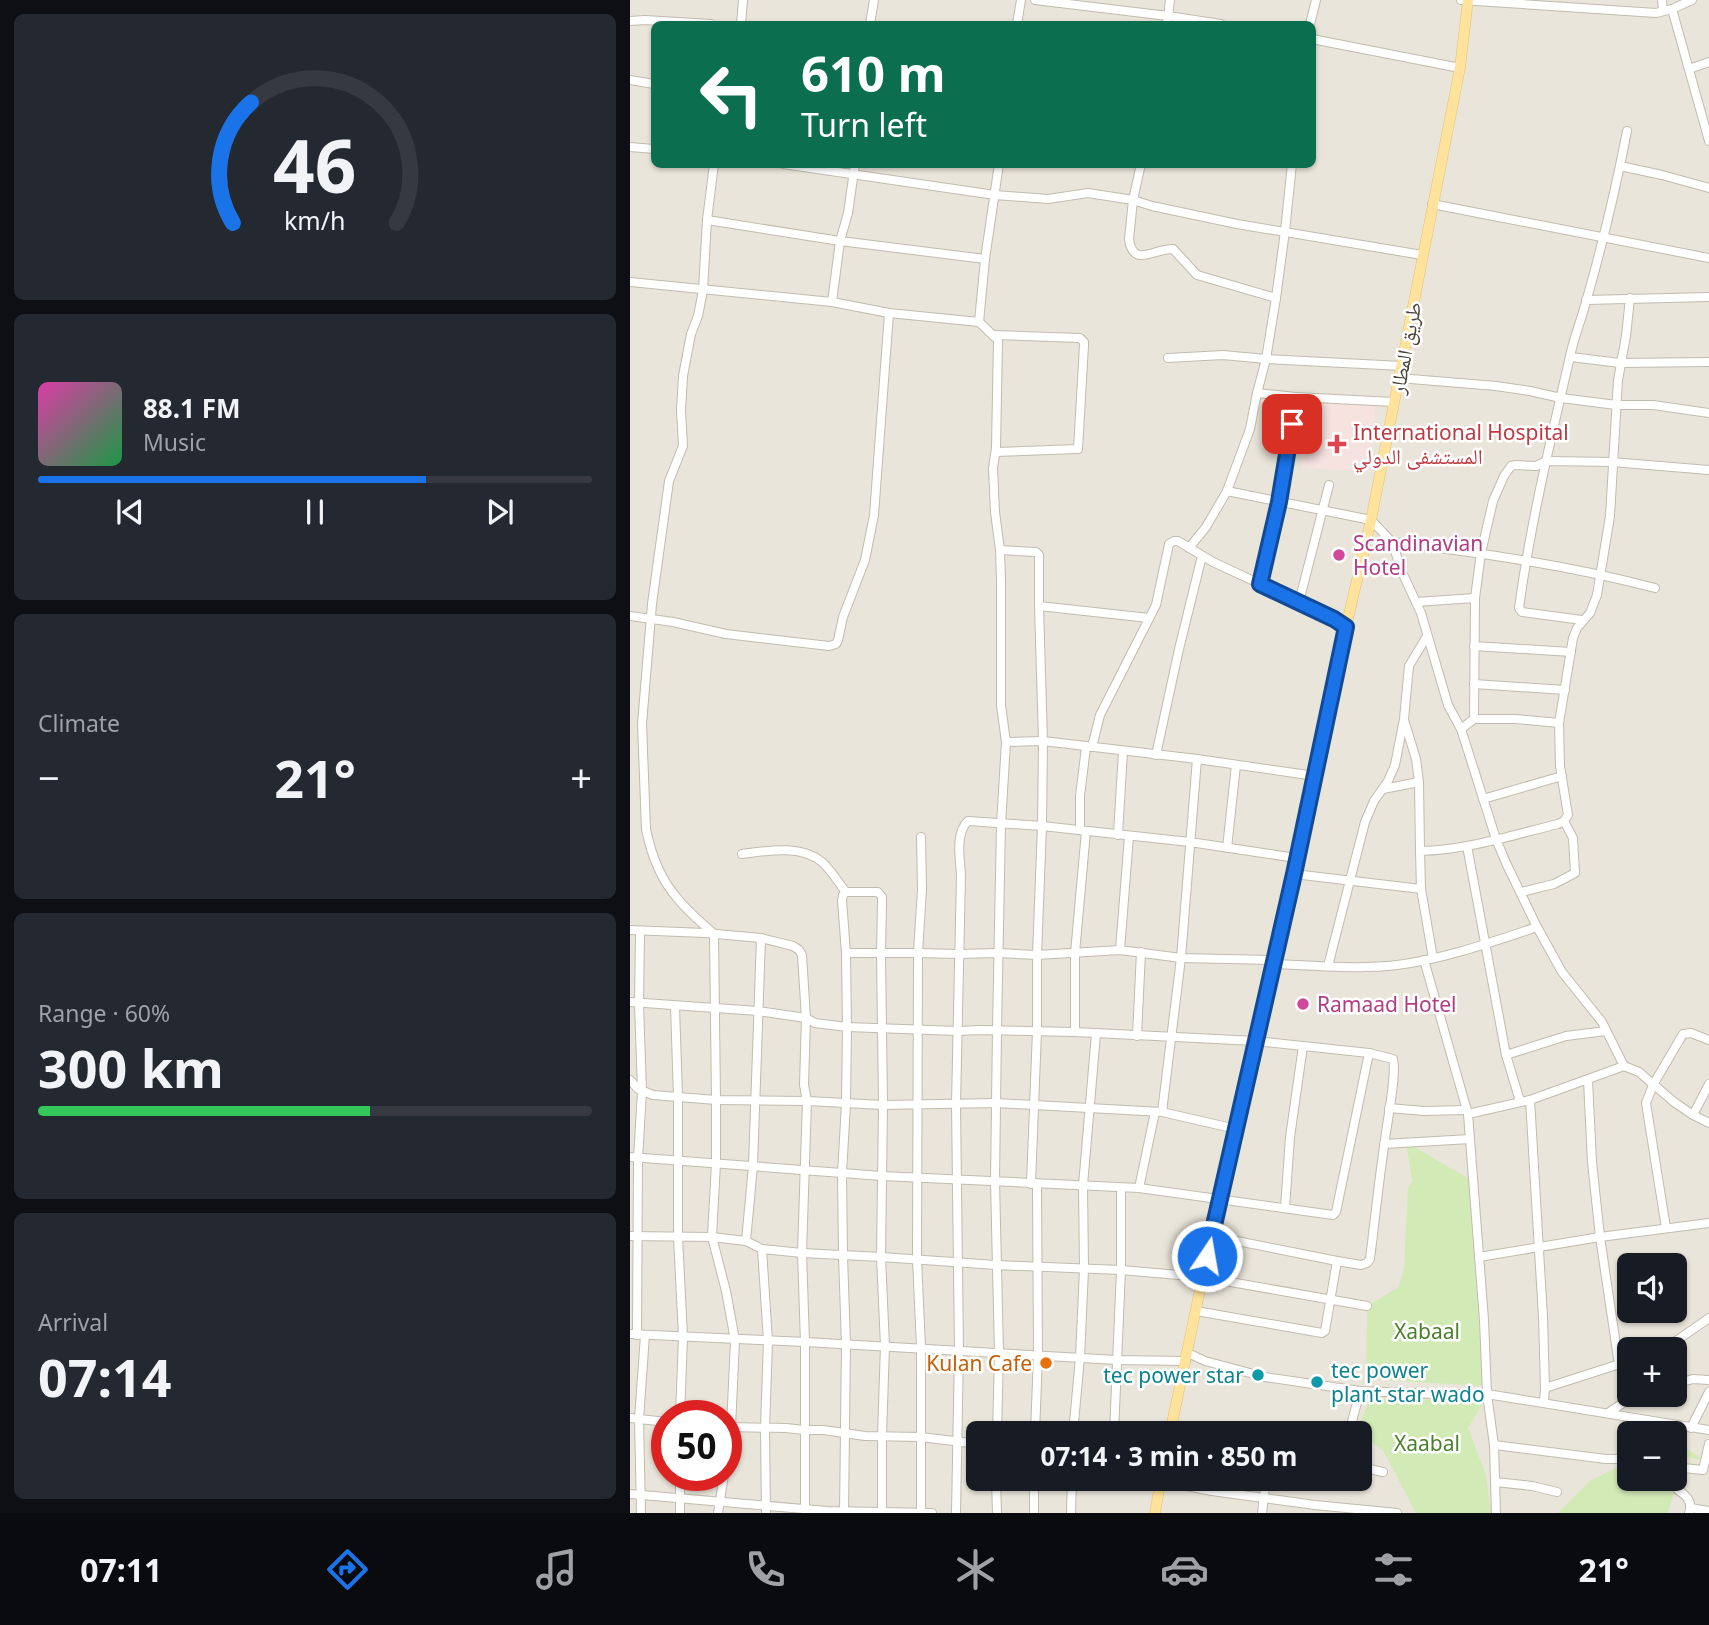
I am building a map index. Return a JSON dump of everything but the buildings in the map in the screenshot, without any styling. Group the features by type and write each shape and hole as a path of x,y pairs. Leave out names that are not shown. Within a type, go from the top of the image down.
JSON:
{"main road":[{"name":"طريق المطار","path":"1173,1421 1219,1199 1294,874 1371,520 1460,68 1465,0"},
{"path":"1155,1513 1159,1491"}],"street":[{"path":"741,21 743,0"},
{"path":"870,21 874,0"},
{"path":"1018,21 1021,0"},
{"path":"1035,0 1167,20 1170,0"},
{"path":"1311,21 1316,0"},
{"path":"1465,0 1572,3 1643,13 1668,10 1692,0"},
{"path":"1662,0 1689,69 1708,129 1709,141"},
{"path":"630,21 661,21"},
{"path":"1316,40 1460,68"},
{"path":"1689,69 1709,62"},
{"path":"630,80 651,84"},
{"path":"1582,620 1520,611 1526,560 1561,398 1627,131"},
{"path":"630,147 651,149"},
{"path":"1620,166 1709,188"},
{"path":"714,168 703,290 682,376 683,446 669,481 651,620 642,724 646,829 649,843 666,884 679,901 714,934 716,1163 712,1237 735,1340 731,1400"},
{"path":"809,168 995,195 1048,199 1088,193 1133,200 1237,224 1422,255"},
{"path":"832,302 840,241 848,213 855,168"},
{"path":"979,322 998,168"},
{"path":"1140,168 1129,239 1138,255 1150,255 1162,249 1173,250 1197,275 1276,298"},
{"path":"1189,548 1206,527 1227,491 1250,429 1276,298 1292,168"},
{"path":"1432,204 1709,258"},
{"path":"707,220 840,241 985,259"},
{"path":"630,282 832,302 889,313 979,322 998,340 996,452 993,468 1000,550 1001,684 1006,741 1001,824 995,1181 999,1353 997,1421"},
{"path":"1586,300 1709,297"},
{"path":"1420,851 1467,846 1558,824 1564,821 1568,814 1562,776 1559,723 1577,628 1594,605 1601,574 1609,516 1620,363 1630,299"},
{"path":"630,616 726,634 829,646 836,644 865,560 874,515 889,313"},
{"path":"995,335 1080,338 1084,345 1078,449 996,452"},
{"path":"1168,358 1223,355 1402,366"},
{"path":"1571,357 1620,363 1709,362"},
{"path":"1399,378 1496,386 1616,405 1653,405 1709,413"},
{"path":"1257,393 1394,402"},
{"path":"1260,584 1279,502 1296,397"},
{"path":"1474,719 1475,598 1481,552 1493,501 1511,466 1536,466 1547,461 1612,462 1709,470"},
{"path":"1299,602 1329,485"},
{"path":"1227,491 1371,520 1392,542 1416,602 1448,705 1461,729 1496,838 1537,927 1562,972 1606,1031 1624,1066 1639,1072 1692,1115 1709,1123"},
{"path":"1074,1032 1075,953 1083,831 1080,796 1089,747 1100,715 1156,606 1169,544 1178,541 1202,556 1346,627"},
{"path":"1392,542 1481,552 1601,574 1655,588"},
{"path":"1000,550 1038,553 1042,826 1033,1106 1038,1355 1035,1421"},
{"path":"1156,755 1202,556"},
{"path":"1416,602 1475,598"},
{"path":"1039,606 1149,618"},
{"path":"1328,966 1365,822 1395,765 1404,719 1409,666 1427,636"},
{"path":"1474,646 1571,652"},
{"path":"1474,684 1564,690"},
{"path":"1404,719 1416,759 1419,782 1421,889 1428,959 1467,1112 1471,1139 1497,1513"},
{"path":"1461,729 1474,719 1559,723"},
{"path":"1006,741 1042,741 1315,776"},
{"path":"1118,835 1123,751"},
{"path":"1139,1188 1158,1112 1171,1038 1181,958 1197,759"},
{"path":"1227,848 1237,765"},
{"path":"1483,799 1562,776"},
{"path":"1383,789 1419,782"},
{"path":"956,1513 956,1104 962,827 968,821 1042,826 1189,842 1296,858"},
{"path":"1521,892 1554,884 1575,873 1573,838 1564,821"},
{"path":"1120,950 1129,836"},
{"path":"920,837 922,889 918,953 916,1259 921,1348 921,1513"},
{"path":"1467,846 1506,1055 1520,1101"},
{"path":"742,854 772,850 815,857 846,892"},
{"path":"1294,874 1421,889"},
{"path":"846,892 871,891 880,894 882,903 881,1256 885,1346 881,1435 882,1513"},
{"path":"844,1512 846,1344 842,1173 847,1027 842,900 846,892"},
{"path":"846,954 1037,955 1120,950 1181,958 1362,967 1428,959 1537,927"},
{"path":"630,930 761,938 793,946 802,955 806,1018 803,1074 807,1101 802,1253 805,1511"},
{"path":"640,932 634,1002 642,1092 634,1157 637,1335 635,1418 640,1513"},
{"path":"746,1241 753,1166 761,938"},
{"path":"1137,1036 1141,953"},
{"path":"634,1002 758,1011 847,1027 1074,1032 1256,1041 1369,1053 1394,1061 1370,1259 1367,1263 1361,1265 1337,1261 1212,1236"},
{"path":"675,1006 678,1237 683,1337 681,1400"},
{"path":"1506,1055 1566,1036 1606,1031"},
{"path":"1666,1228 1647,1107 1648,1098 1683,1034 1691,1033 1709,1040"},
{"path":"1074,1421 1084,1269 1083,1185 1096,1034"},
{"path":"1285,1208 1290,1137 1303,1046"},
{"path":"634,1157 882,1176 1139,1188 1333,1215 1336,1212 1369,1053"},
{"path":"1389,1108 1467,1112 1530,1100 1624,1066"},
{"path":"630,1080 642,1092 653,1095 716,1100 918,1106 968,1102 1158,1112 1236,1129"},
{"path":"1588,1080 1592,1162 1600,1237 1617,1352"},
{"path":"1692,1115 1709,1084"},
{"path":"1530,1100 1539,1247 1544,1402"},
{"path":"1384,1143 1471,1139"},
{"path":"1114,1421 1121,1270 1121,1188"},
{"path":"1479,1257 1709,1223"},
{"path":"634,1236 712,1237 746,1241 762,1249 843,1256 1121,1270 1202,1277 1367,1306"},
{"path":"762,1249 768,1341 766,1509"},
{"path":"1196,1311 1322,1333 1325,1331 1337,1261"},
{"path":"1682,1337 1709,1318"},
{"path":"637,1335 1117,1360 1187,1357 1265,1377 1360,1391 1487,1394 1709,1430"},
{"path":"1545,1388 1617,1366"},
{"path":"1687,1381 1709,1380"},
{"path":"1352,1421 1360,1391"},
{"path":"1691,1428 1709,1392"},
{"path":"1608,1413 1617,1407"},
{"path":"742,1427 824,1430 864,1436 921,1437 966,1443"},
{"path":"1709,1444 1706,1471 1683,1468 1678,1490 1689,1500 1690,1510 1709,1511"},
{"path":"1494,1445 1617,1460"},
{"path":"1372,1470 1383,1472"},
{"path":"1495,1482 1558,1492"},
{"path":"680,1491 680,1513"},
{"path":"718,1513 721,1491"},
{"path":"996,1491 997,1513"},
{"path":"1034,1491 1034,1513"},
{"path":"1071,1513 1072,1491"},
{"path":"1212,1491 1397,1513"},
{"path":"1262,1513 1264,1491"},
{"path":"630,1494 719,1501 766,1509 932,1513"}],"shaded area":[{"path":"630,0 1709,0 1709,1513 630,1513"},
{"name":"International Hospital المستشفى الدولي","path":"1305,400 1375,405 1371,472 1301,468"}],"green space":[{"name":"Xabaal","path":"1406,1142 1469,1179 1483,1386 1366,1379 1367,1306 1399,1287 1404,1267 1408,1188 1412,1181"},
{"name":"Xaabal","path":"1371,1397 1484,1402 1468,1428 1486,1475 1491,1513 1416,1513 1384,1452 1372,1442 1372,1421 1361,1421"},
{"path":"1687,1449 1704,1460 1687,1457"},
{"path":"1617,1467 1617,1491 1674,1491 1668,1513 1558,1513 1590,1481"}],"place":[{"name":"International Hospital المستشفى الدولي","path":"1337,444"},
{"name":"Scandinavian Hotel","path":"1339,555"},
{"name":"Ramaad Hotel","path":"1303,1004"},
{"name":"Kulan Cafe","path":"1046,1363"},
{"name":"tec power star","path":"1258,1375"},
{"name":"tec power plant star wado","path":"1317,1382"}],"route":[{"path":"1207,1256 1294,874 1346,627 1260,584 1279,502 1292,424"}]}
